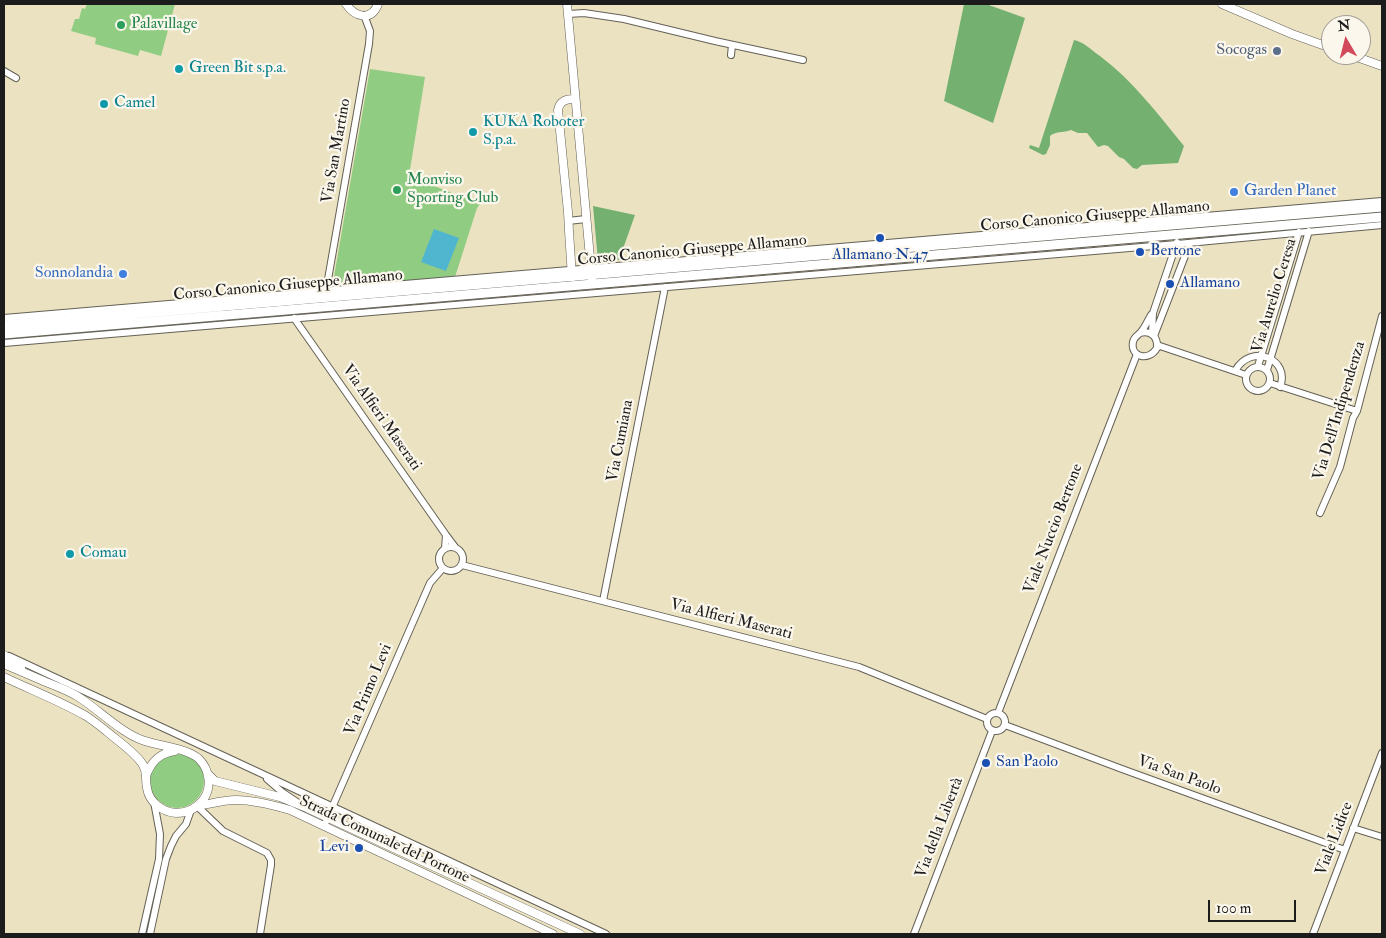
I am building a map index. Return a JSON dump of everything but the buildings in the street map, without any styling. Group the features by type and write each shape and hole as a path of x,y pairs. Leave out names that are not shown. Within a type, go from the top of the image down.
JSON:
{"main road":[{"name":"Corso Canonico Giuseppe Allamano","path":"4,334 1382,207"},
{"name":"Corso Canonico Giuseppe Allamano","path":"1175,226 1382,216"},
{"name":"Corso Canonico Giuseppe Allamano","path":"4,326 572,273 592,280"}],"street":[{"path":"347,4 354,14 364,16 369,14 377,5"},
{"path":"567,4 592,280"},
{"path":"1222,4 1284,31 1321,44"},
{"path":"568,14 584,13 624,19 803,60"},
{"name":"Via San Martino","path":"326,291 369,44 370,31 364,16"},
{"path":"731,55 732,45"},
{"path":"4,71 16,78"},
{"path":"572,273 563,147 558,110 560,103 563,101 576,99"},
{"name":"Corso Canonico Giuseppe Allamano","path":"4,343 294,318 592,280 1175,226 1382,201"},
{"path":"568,221 586,219"},
{"name":"Corso Canonico Giuseppe Allamano","path":"592,280 666,286 1190,243 1382,225"},
{"name":"Viale Nuccio Bertone","path":"998,713 1137,354 1132,345 1133,340 1153,313 1177,244 1175,226"},
{"name":"Via Aurelio Ceresa","path":"1267,370 1308,231"},
{"name":"Via Aurelio Ceresa","path":"1258,366 1299,232"},
{"path":"1140,333 1146,332 1153,335 1157,328 1190,243"},
{"path":"1170,263 1176,280"},
{"name":"Corso Canonico Giuseppe Allamano","path":"4,318 572,273"},
{"name":"Via Cumiana","path":"603,601 666,286"},
{"name":"Viale Nuccio Bertone","path":"1153,313 1153,335 1157,345"},
{"name":"Via Dell'Indipendenza","path":"1320,513 1340,468 1382,316"},
{"name":"Via Alfieri Maserati","path":"294,318 446,535"},
{"path":"1157,328 1165,348"},
{"path":"1137,354 1145,357 1150,355 1155,351 1157,345 1246,375"},
{"path":"1235,371 1241,362 1249,357 1262,355 1270,358 1278,365 1282,378 1280,386"},
{"path":"1258,366 1267,370 1270,374 1270,383 1264,390 1253,390 1247,385 1246,375 1250,369 1258,366"},
{"path":"1270,383 1357,411"},
{"path":"446,535 455,547 460,550 464,560 460,568 454,571 446,570 439,560 440,555 446,548 455,547"},
{"path":"446,535 446,548"},
{"name":"Via Alfieri Maserati","path":"462,565 859,667 987,719"},
{"name":"Via Primo Levi","path":"324,826 430,583 443,568"},
{"path":"4,654 30,675"},
{"name":"Strada Comunale del Portone","path":"4,654 606,934"},
{"path":"4,664 74,694 132,736 147,742 190,753 204,765 209,784 207,792 203,800 194,808 171,846 150,915 142,934"},
{"path":"4,677 67,706 92,720 141,761 146,776 147,788 154,802 160,834 159,858 150,915 150,934"},
{"path":"998,713 1003,716 1005,725 998,732 992,731 988,727 987,719 993,714 998,713"},
{"name":"Via San Paolo","path":"1005,725 1122,770 1345,850"},
{"name":"Via della Libertà","path":"914,934 992,731"},
{"path":"146,776 149,767 162,754 179,750"},
{"name":"Viale Lidice","path":"1313,934 1382,754"},
{"name":"Strada Comunale del Portone","path":"259,773 282,792 307,808"},
{"name":"Strada Comunale del Portone","path":"208,776 215,781 280,797 307,808 580,934"},
{"name":"Strada Comunale del Portone","path":"154,802 160,808 174,813 182,813 194,808 234,800 290,810 553,934"},
{"path":"194,808 223,831 270,856 271,865 260,934"},
{"path":"1354,828 1382,837"}],"green space":[{"name":"Palavillage","path":"87,4 175,4 161,56 140,50 138,56 95,44 96,38 71,31 75,19 79,19 82,8 85,9"},
{"path":"964,4 986,4 1025,18 993,123 944,101"},
{"path":"1074,40 1084,44 1112,66 1155,110 1184,146 1178,163 1142,165 1137,169 1133,168 1108,146 1098,147 1087,133 1078,133 1071,130 1054,133 1050,136 1050,145 1046,154 1043,155 1029,148 1030,145 1039,148"},
{"name":"Monviso Sporting Club","path":"370,69 425,77 409,176 480,204 477,208 455,277 332,288"},
{"path":"593,206 635,215 619,260 598,261"},
{"path":"177,754 187,756 196,762 202,771 204,781 202,791 196,800 187,806 177,808 167,806 158,800 152,791 150,781 152,771 158,762 167,756"}],"water":[{"path":"434,229 459,238 446,271 421,262"}],"place":[{"name":"Palavillage","path":"121,25"},
{"name":"Socogas","path":"1277,51"},
{"name":"Green Bit s.p.a.","path":"179,69"},
{"name":"Camel","path":"104,104"},
{"name":"KUKA Roboter S.p.a.","path":"473,132"},
{"name":"Monviso Sporting Club","path":"397,190"},
{"name":"Garden Planet","path":"1234,192"},
{"name":"Allamano N.47","path":"880,238"},
{"name":"Bertone","path":"1140,252"},
{"name":"Sonnolandia","path":"123,274"},
{"name":"Allamano","path":"1170,284"},
{"name":"Comau","path":"70,554"},
{"name":"San Paolo","path":"986,763"},
{"name":"Levi","path":"359,848"}]}
